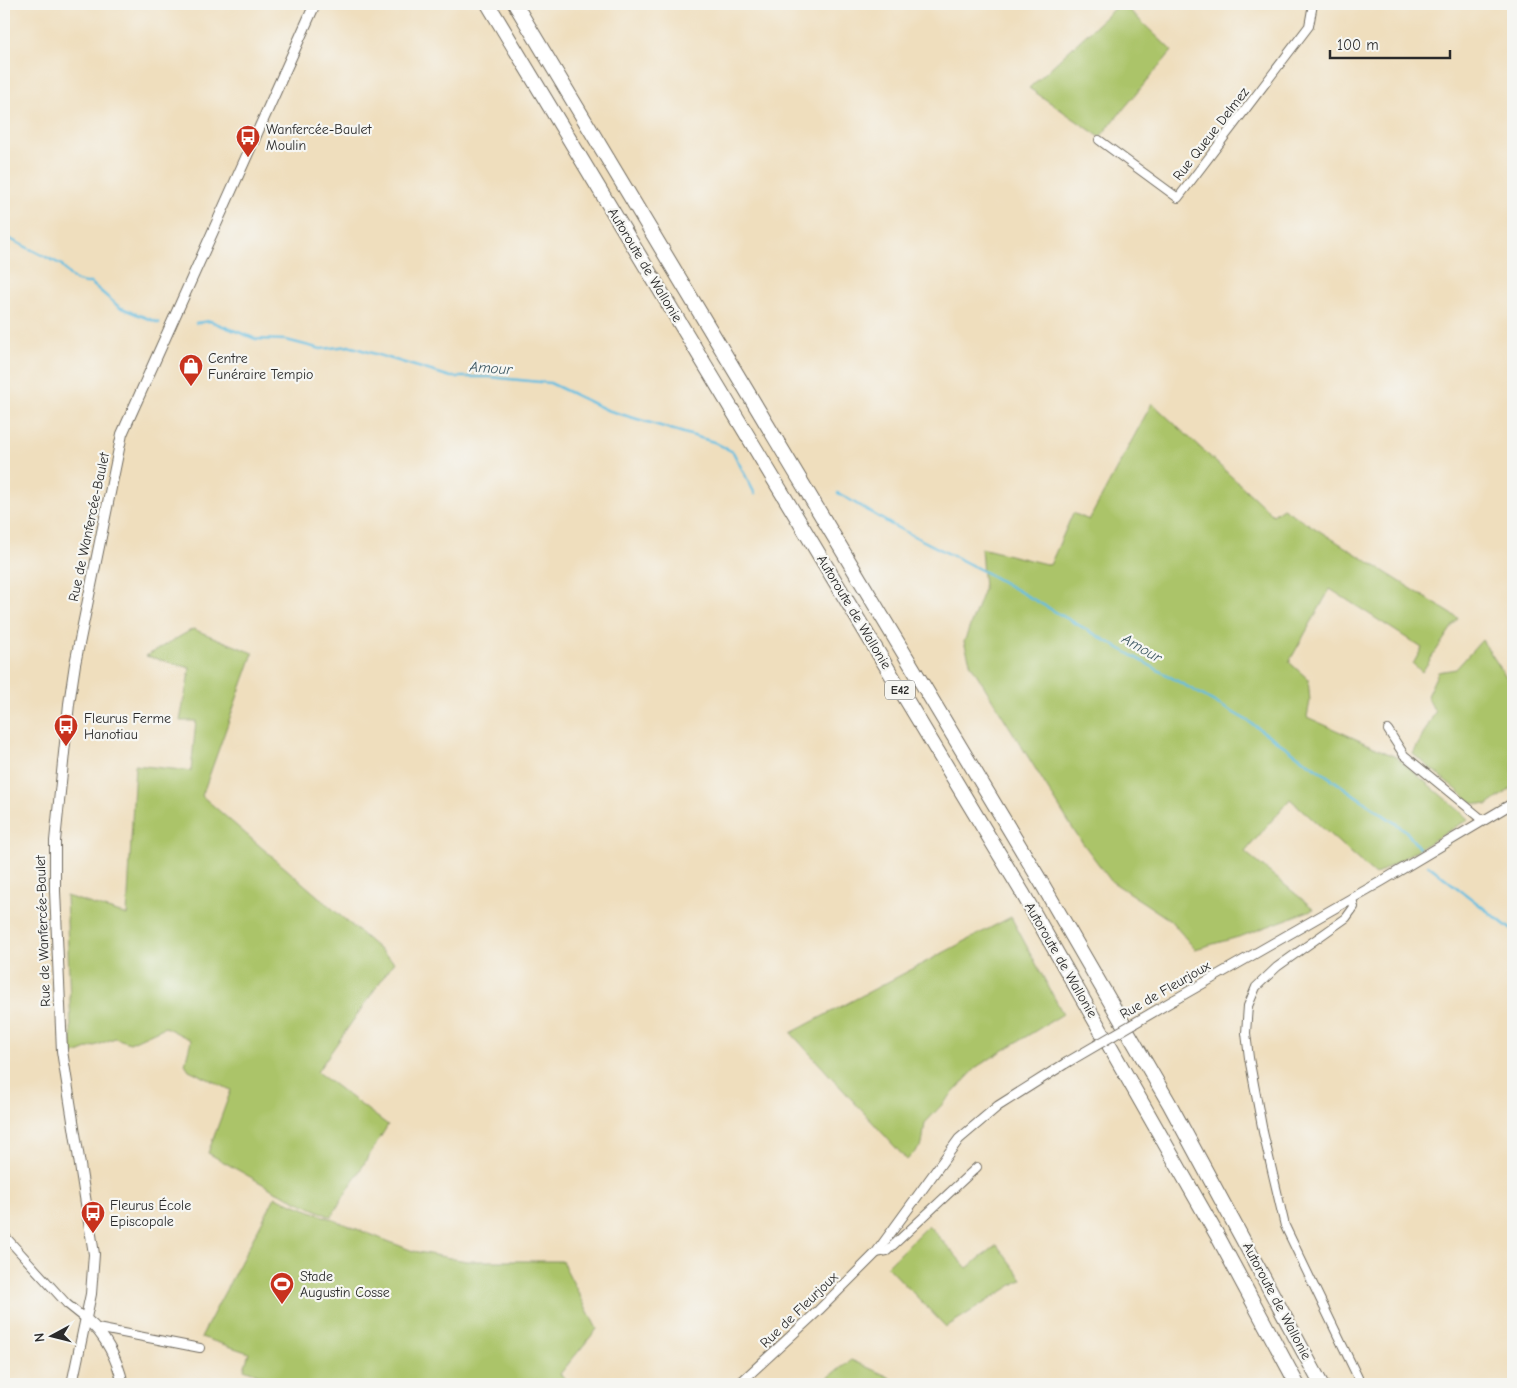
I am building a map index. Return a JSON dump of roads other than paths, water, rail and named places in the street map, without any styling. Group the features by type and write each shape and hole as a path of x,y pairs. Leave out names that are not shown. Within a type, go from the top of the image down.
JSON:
{"highway":[{"name":"Autoroute de Wallonie","path":"488,4 1022,892 1217,1235 1297,1384"},
{"name":"Autoroute de Wallonie","path":"515,4 1041,882 1192,1144 1321,1384"}],"main road":[{"name":"Rue de Wanfercée-Baulet","path":"72,1384 87,1320 94,1254 67,1093 57,978 54,841 75,664 122,434 314,4"},
{"path":"87,1320 97,1328 120,1368 123,1384"}],"street":[{"name":"Rue Queue Delmez","path":"1099,140 1178,198 1309,26 1313,4"},
{"path":"1388,730 1404,755 1484,820"},
{"name":"Rue de Fleurjoux","path":"739,1384 819,1310 876,1253 959,1139 998,1106 1066,1063 1513,803"},
{"path":"1352,898 1354,907 1346,918 1277,966 1256,987 1248,1006 1246,1033 1263,1132 1285,1226 1361,1384"},
{"name":"Rue de Fleurjoux","path":"876,1253 887,1250 977,1167"},
{"path":"4,1236 67,1304 87,1320"},
{"path":"97,1328 200,1348"}],"waterway":[{"name":"Amour","path":"4,236 62,265 67,273 82,282 91,283 119,307 159,323"},
{"name":"Amour","path":"196,323 210,321 256,339 286,340 321,349 349,346 451,377 489,377 550,383 607,410 714,442 733,452 755,494"},
{"name":"Amour","path":"838,493 892,525 985,572 1248,721 1405,830 1419,848"},
{"name":"Amour","path":"1428,865 1513,931"}],"place":[{"name":"Wanfercée-Baulet Moulin","path":"248,158"},
{"name":"Centre Funéraire Tempio","path":"191,387"},
{"name":"Fleurus Ferme Hanotiau","path":"66,747"},
{"name":"Fleurus École Episcopale","path":"93,1234"},
{"name":"Stade Augustin Cosse","path":"282,1305"}]}
